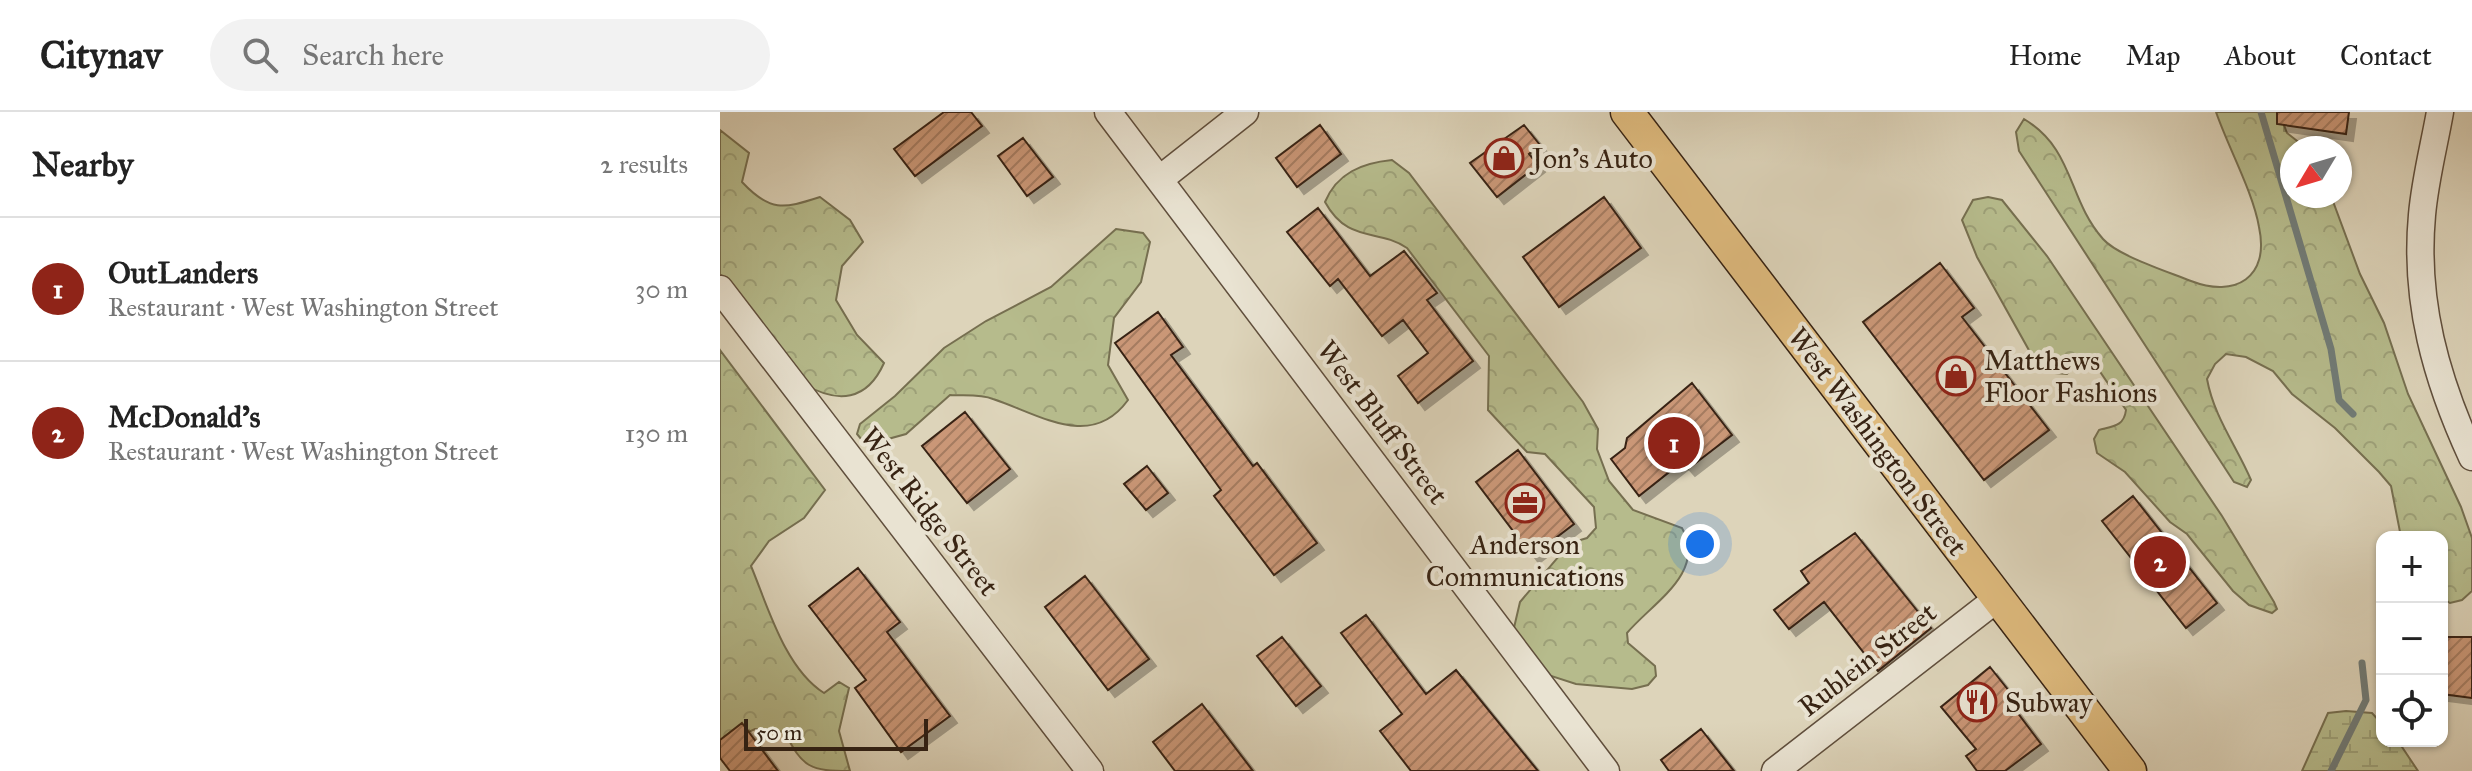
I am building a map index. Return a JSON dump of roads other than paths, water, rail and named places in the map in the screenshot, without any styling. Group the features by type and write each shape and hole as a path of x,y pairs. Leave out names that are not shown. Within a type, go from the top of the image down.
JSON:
{"main road":[{"name":"West Washington Street","path":"1627,112 2130,771"}],"street":[{"name":"West Bluff Street","path":"1108,112 1606,771"},
{"path":"1160,179 1245,112"},
{"path":"2440,112 2422,213 2421,288 2439,375 2472,457"},
{"name":"West Ridge Street","path":"720,289 1090,771"},
{"name":"Rublein Street","path":"1775,771 1998,598"}],"waterway":[{"path":"2261,112 2331,349 2339,400 2353,414"},
{"path":"2331,771 2366,700 2362,663"}],"place":[{"name":"Jon's Auto","path":"1504,158"},
{"name":"Matthews Floor Fashions","path":"1956,376"},
{"name":"OutLanders","path":"1674,443"},
{"name":"Anderson Communications","path":"1525,503"},
{"name":"McDonald's","path":"2160,562"},
{"name":"Subway","path":"1977,702"}]}
